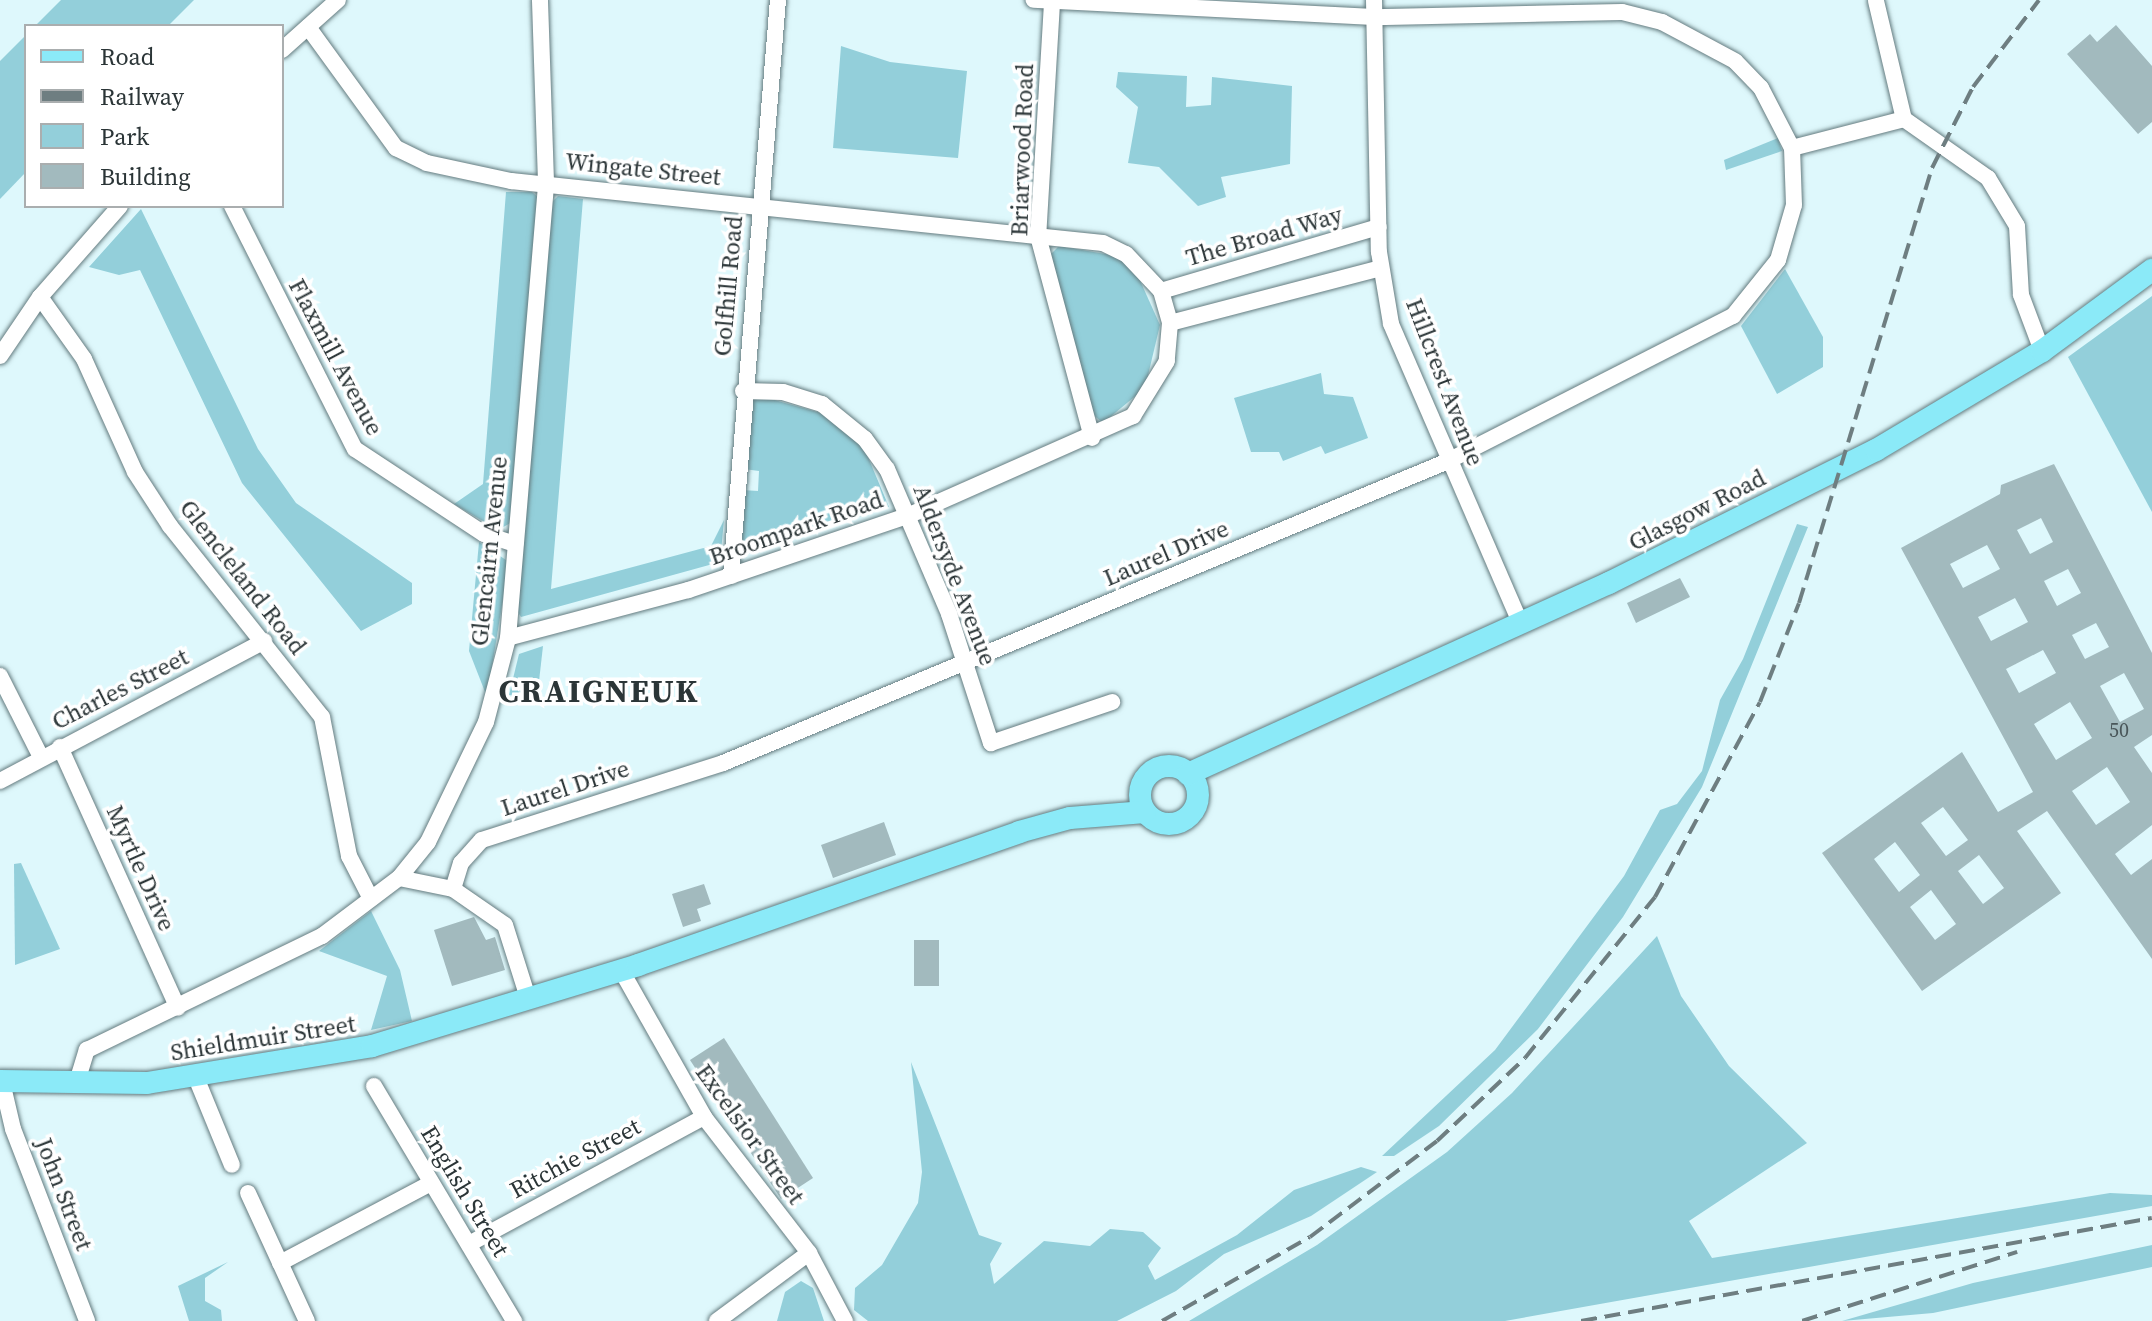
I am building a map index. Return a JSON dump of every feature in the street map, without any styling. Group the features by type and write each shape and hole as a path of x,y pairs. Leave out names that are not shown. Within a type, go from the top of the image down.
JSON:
{"main road":[{"name":"Glasgow Road","path":"1192,781 1238,747 1521,624 1876,450 2042,351 2152,270"},
{"path":"1172,766 1192,781 1195,808 1182,821 1166,824 1142,805 1143,781 1155,769 1172,766"},
{"name":"Shieldmuir Street","path":"1,1082 76,1085 195,1075 372,1046 621,970 1019,832 1142,805"}],"street":[{"path":"284,48 338,0"},
{"name":"Glencairn Avenue","path":"76,1085 87,1050 322,936 399,878 428,842 486,722 508,638 546,182 540,0"},
{"name":"Golfhill Road","path":"731,576 758,206 778,0"},
{"path":"1033,0 1052,3 1622,12 1662,22 1735,61 1761,88 1792,148 1904,119"},
{"path":"1876,1 1904,119 1988,178 2010,206 2021,295 2042,351"},
{"name":"Briarwood Road","path":"1052,3 1038,236 1092,438"},
{"name":"Hillcrest Avenue","path":"1374,8 1381,268 1391,324 1521,624"},
{"name":"Wingate Street","path":"308,27 396,148 411,158 470,175 1038,236"},
{"name":"Laurel Drive","path":"453,889 461,863 482,840 723,763 966,663 1448,461 1733,316 1778,260 1794,205 1792,148"},
{"path":"0,356 40,297 118,208"},
{"name":"Flaxmill Avenue","path":"233,208 355,449 484,534 515,544"},
{"name":"The Broad Way","path":"1161,291 1379,227"},
{"name":"The Broad Way","path":"1038,236 1103,243 1126,254 1161,291 1170,323 1167,361 1152,393 1133,416 1092,438"},
{"path":"1170,323 1381,268"},
{"name":"Glencleland Road","path":"40,297 84,359 135,472 170,526 322,717 349,856 371,899"},
{"name":"Aldersyde Avenue","path":"743,391 783,392 845,419 887,469 910,515 966,663 991,743 1112,702"},
{"name":"Broompark Road","path":"508,638 731,576 910,515 1092,438"},
{"name":"Charles Street","path":"0,781 264,641"},
{"path":"0,676 41,757"},
{"name":"Myrtle Drive","path":"60,747 178,1008"},
{"path":"399,878 453,889 505,925 528,998"},
{"name":"Excelsior Street","path":"621,970 704,1117 809,1253 845,1321"},
{"path":"195,1075 232,1165"},
{"name":"John Street","path":"1,1082 4,1103 87,1321"},
{"name":"English Street","path":"374,1086 514,1321"},
{"name":"Ritchie Street","path":"469,1244 704,1117"},
{"path":"280,1263 431,1183"},
{"path":"248,1193 307,1321"},
{"path":"717,1321 809,1253"}],"green space":[{"path":"61,0 194,0 170,24 37,24"},
{"path":"24,37 24,174 0,199 0,61"},
{"path":"841,46 890,62 967,71 958,158 833,148"},
{"path":"1118,72 1187,76 1186,107 1211,105 1212,77 1292,86 1290,164 1221,177 1226,197 1198,206 1159,167 1128,163 1138,107 1116,87"},
{"path":"1778,138 1782,151 1726,170 1724,160"},
{"path":"506,192 532,192 540,199 512,522 498,530 454,504 483,484"},
{"path":"558,196 583,199 551,589 711,546 724,520 720,562 521,617 516,609 550,204"},
{"path":"141,209 258,449 296,503 412,583 412,604 361,631 242,483 140,270 119,275 89,267"},
{"path":"1059,246 1117,256 1138,276 1160,325 1145,388 1103,423 1091,413 1050,255"},
{"path":"1785,269 1823,337 1823,367 1777,394 1741,326"},
{"path":"2152,296 2152,512 2068,357"},
{"path":"1321,373 1324,394 1353,397 1368,438 1325,454 1321,446 1283,461 1279,452 1251,452 1234,398"},
{"path":"760,396 828,415 865,450 889,507 740,557 742,490 758,491 759,471 744,469 753,400"},
{"path":"1797,524 1808,527 1702,787 1623,917 1538,1029 1439,1126 1394,1156 1382,1156 1495,1050 1624,876 1660,810 1677,804 1702,771 1720,700 1743,659"},
{"path":"479,542 509,562 487,697 469,651"},
{"path":"543,646 537,699 509,695 519,654"},
{"path":"21,863 60,949 15,965 14,864"},
{"path":"371,911 400,970 412,1021 371,1030 387,976 319,951"},
{"path":"1657,936 1681,996 1729,1066 1807,1143 1689,1221 1712,1258 2110,1193 2152,1195 2152,1206 1505,1321 1189,1321 1317,1245 1447,1152 1512,1093"},
{"path":"911,1062 979,1235 1002,1243 990,1264 994,1284 1044,1241 1090,1246 1110,1229 1143,1232 1161,1248 1148,1266 1155,1280 1237,1235 1294,1190 1361,1167 1377,1172 1311,1216 1224,1254 1176,1291 1117,1321 868,1321 854,1310 855,1288 882,1265 918,1203 922,1172"},
{"path":"2152,1245 2152,1267 1933,1313 1842,1321 1973,1283"},
{"path":"228,1262 205,1278 205,1301 221,1310 222,1321 189,1321 178,1286"},
{"path":"801,1281 813,1288 824,1321 777,1321 785,1292"}],"building":[{"path":"2116,25 2152,66 2152,122 2138,134 2067,54 2090,34 2097,42"},
{"path":"2054,464 2152,653 2152,735 2134,747 2152,773 2152,825 2115,854 2131,875 2152,859 2152,959 2047,811 2017,831 2061,893 1922,991 1822,853 1962,752 1998,812 2033,792 1901,548 2000,494 2001,485","holes":["2041,518 2053,542 2030,554 2017,530","1987,545 2000,569 1963,588 1950,564","2068,569 2081,593 2057,606 2044,581","2015,598 2028,622 1991,641 1978,617","2096,623 2109,647 2085,659 2072,635","2043,650 2056,673 2019,693 2006,669","2124,673 2144,709 2120,722 2100,686","2070,702 2092,738 2056,760 2034,724","2107,767 2130,802 2096,825 2072,791","1943,807 1968,840 1946,856 1921,823","1895,842 1920,875 1899,892 1874,859","1979,855 2004,888 1983,904 1958,871","1931,890 1956,924 1935,940 1910,907"]},
{"path":"1680,578 1690,597 1636,623 1627,603"},
{"path":"884,822 896,855 833,878 821,845"},
{"path":"704,884 711,904 697,909 701,921 683,927 672,894"},
{"path":"474,917 486,940 495,937 505,970 452,986 434,930"},
{"path":"914,940 939,940 939,986 914,986"},
{"path":"724,1038 813,1178 781,1199 690,1060"}],"railway":[{"path":"1162,1321 1310,1237 1437,1141 1525,1058 1655,897 1760,702 1799,603 1932,168 1973,87 2039,0"},
{"path":"1581,1321 2152,1218"},
{"path":"1802,1321 2017,1252"}],"district":[{"name":"CRAIGNEUK","path":"599,691"}]}
